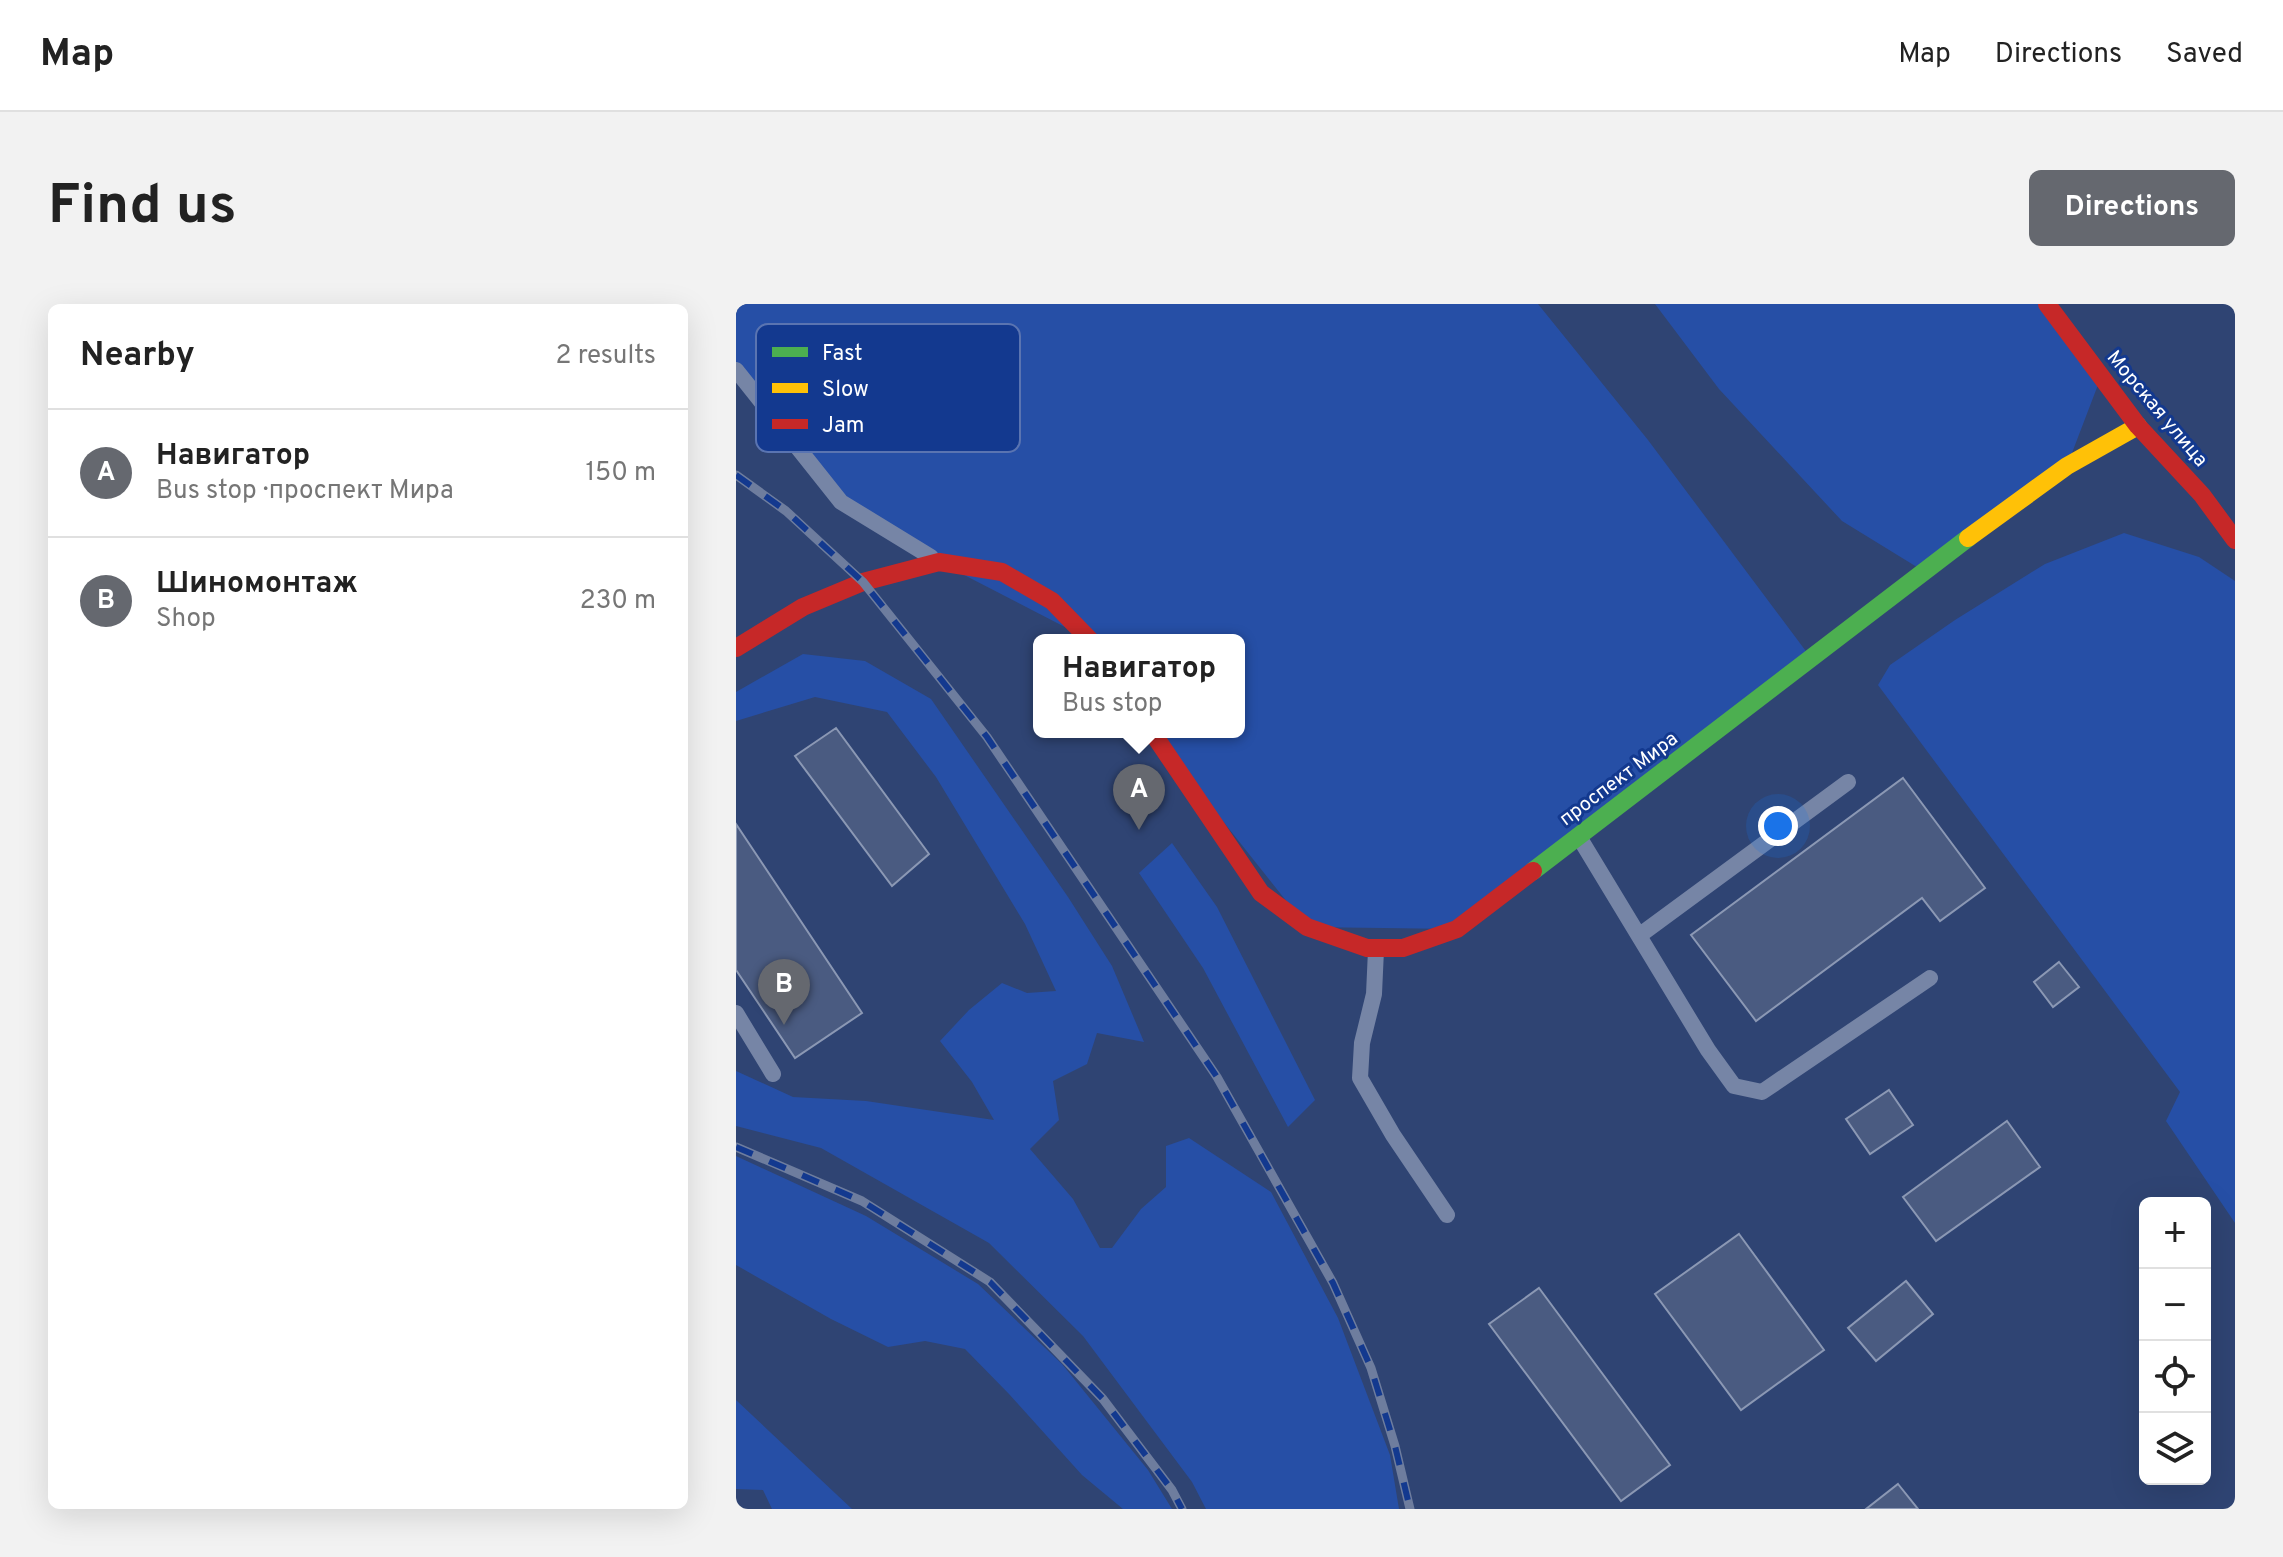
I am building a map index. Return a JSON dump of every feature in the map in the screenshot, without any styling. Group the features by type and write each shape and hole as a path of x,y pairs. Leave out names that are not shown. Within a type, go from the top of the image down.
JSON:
{"main road":[{"name":"Морская улица","path":"2047,304 2138,426 2202,495 2235,540"},
{"name":"проспект Мира","path":"1156,738 1261,893 1307,927 1367,948 1403,948 1457,929 1978,531 2067,466 2138,426"},
{"path":"736,648 803,607 863,582 939,562 1002,572 1052,601 1084,634"}],"lane":[{"path":"736,370 756,395"},
{"path":"801,452 841,502 939,562"},
{"path":"1640,935 1848,782"},
{"path":"1578,835 1708,1050 1734,1086 1762,1092 1930,978"},
{"path":"1376,948 1374,994 1362,1043 1360,1078 1393,1135 1447,1215"},
{"path":"736,1013 773,1074"}],"shaded area":[{"path":"736,304 1538,304 1648,440 1811,658 1457,929 1307,927 1157,738 1245,738 1245,634 1078,634 939,562 841,502 801,452 1020,452 1020,324 756,324 756,395 736,370"},
{"path":"1655,304 2047,304 2101,377 2067,466 1925,572 1842,521 1719,389"},
{"path":"2124,533 2199,557 2235,581 2235,1223 2166,1121 2180,1092 1878,685 1890,665 2045,564"},
{"path":"803,654 865,661 931,699 1112,966 1144,1042 1097,1033 1087,1064 1053,1081 1059,1120 1030,1149 1073,1199 1100,1248 1112,1248 1141,1209 1166,1187 1166,1146 1189,1138 1271,1192 1338,1318 1390,1455 1399,1509 1206,1509 1192,1482 1083,1336 989,1243 821,1148 736,1126 736,1071 793,1097 866,1101 994,1120 972,1082 940,1041 969,1010 1002,983 1027,993 1056,991 1025,924 936,777 887,712 815,697 736,721 736,692"},
{"path":"1172,843 1217,907 1315,1100 1288,1127 1203,968 1139,873"},
{"path":"736,1156 866,1216 978,1284 1062,1364 1148,1470 1172,1509 1123,1509 1082,1475 965,1349 925,1341 888,1347 831,1319 736,1265"},
{"path":"736,1400 852,1509 772,1509 763,1490 736,1489"}],"building":[{"path":"836,728 929,854 892,886 795,756"},
{"path":"1903,778 1985,888 1940,921 1922,898 1756,1021 1691,935"},
{"path":"736,824 862,1013 795,1058 736,970"},
{"path":"2059,962 2079,987 2053,1007 2034,982"},
{"path":"1889,1090 1913,1125 1870,1154 1846,1119"},
{"path":"2007,1121 2040,1167 1936,1241 1903,1197"},
{"path":"1739,1234 1824,1350 1741,1410 1655,1294"},
{"path":"1906,1281 1933,1314 1876,1361 1848,1328"},
{"path":"1539,1288 1670,1465 1621,1501 1489,1324"},
{"path":"1898,1484 1918,1509 1866,1509"}],"railway":[{"path":"736,475 786,511 863,582 987,737 1217,1077 1333,1283 1371,1368 1410,1509"},
{"path":"736,1147 862,1201 990,1282 1103,1399 1172,1490 1182,1509"}],"traffic: fast":[{"path":"1533,871 1968,538"}],"traffic: slow":[{"path":"1968,538 2067,466 2138,426"}],"traffic: jam":[{"path":"2047,304 2138,426 2202,495 2235,540"},
{"path":"736,648 803,607 863,582 939,562 1002,572 1052,601 1084,634"},
{"path":"1156,738 1261,893 1307,927 1367,948 1403,948 1457,929 1533,871"}],"place":[{"name":"Навигатор","path":"1139,830"},
{"name":"Шиномонтаж","path":"784,1025"}]}
